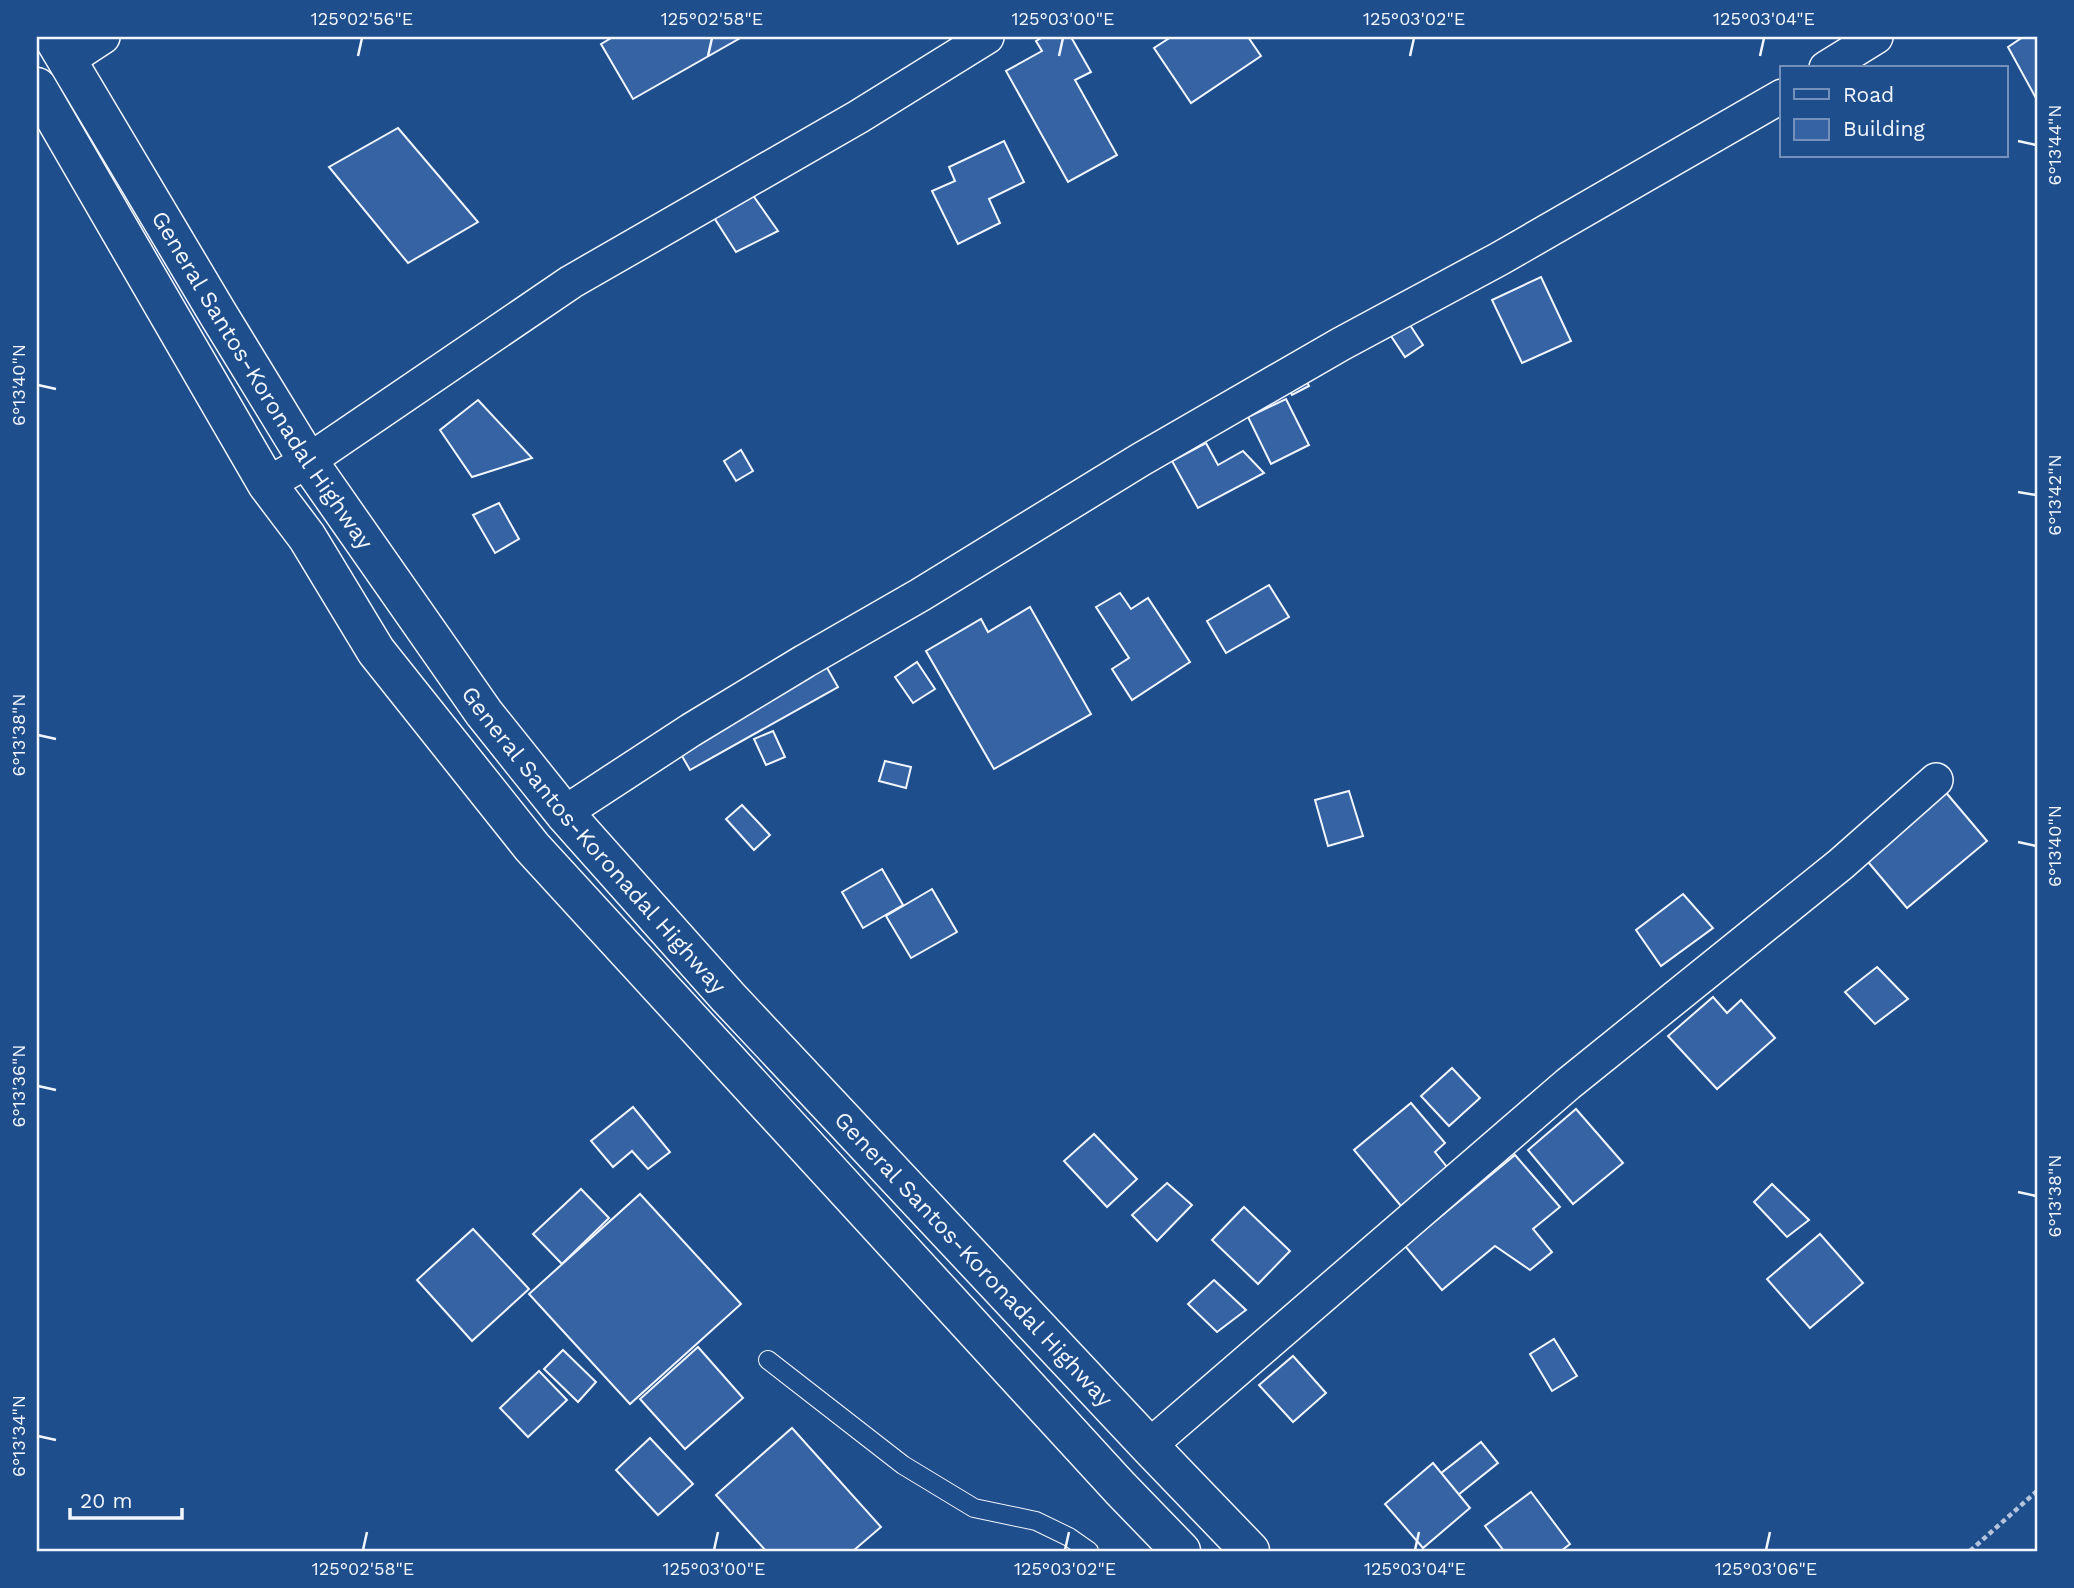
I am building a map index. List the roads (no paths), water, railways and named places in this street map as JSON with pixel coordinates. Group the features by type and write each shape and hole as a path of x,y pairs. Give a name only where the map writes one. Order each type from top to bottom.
{"highway":[{"name":"General Santos-Koronadal Highway","path":"60,48 308,461 484,713 564,813 728,997 1149,1447 1250,1551"},
{"name":"General Santos-Koronadal Highway","path":"37,87 267,484 307,537 376,651 532,847 1120,1488 1181,1551"},
{"path":"696,1025 728,997"}],"street":[{"path":"60,48 103,37"},
{"path":"267,484 308,461 571,282 858,117 987,37"},
{"path":"1829,66 1876,37"},
{"path":"564,813 691,730 920,595 1140,460 1780,97"},
{"path":"1149,1447 1568,1084 1841,864 1936,780"}],"lane":[{"path":"768,1360 903,1465 974,1508 1036,1521 1069,1537 1089,1551"}]}
